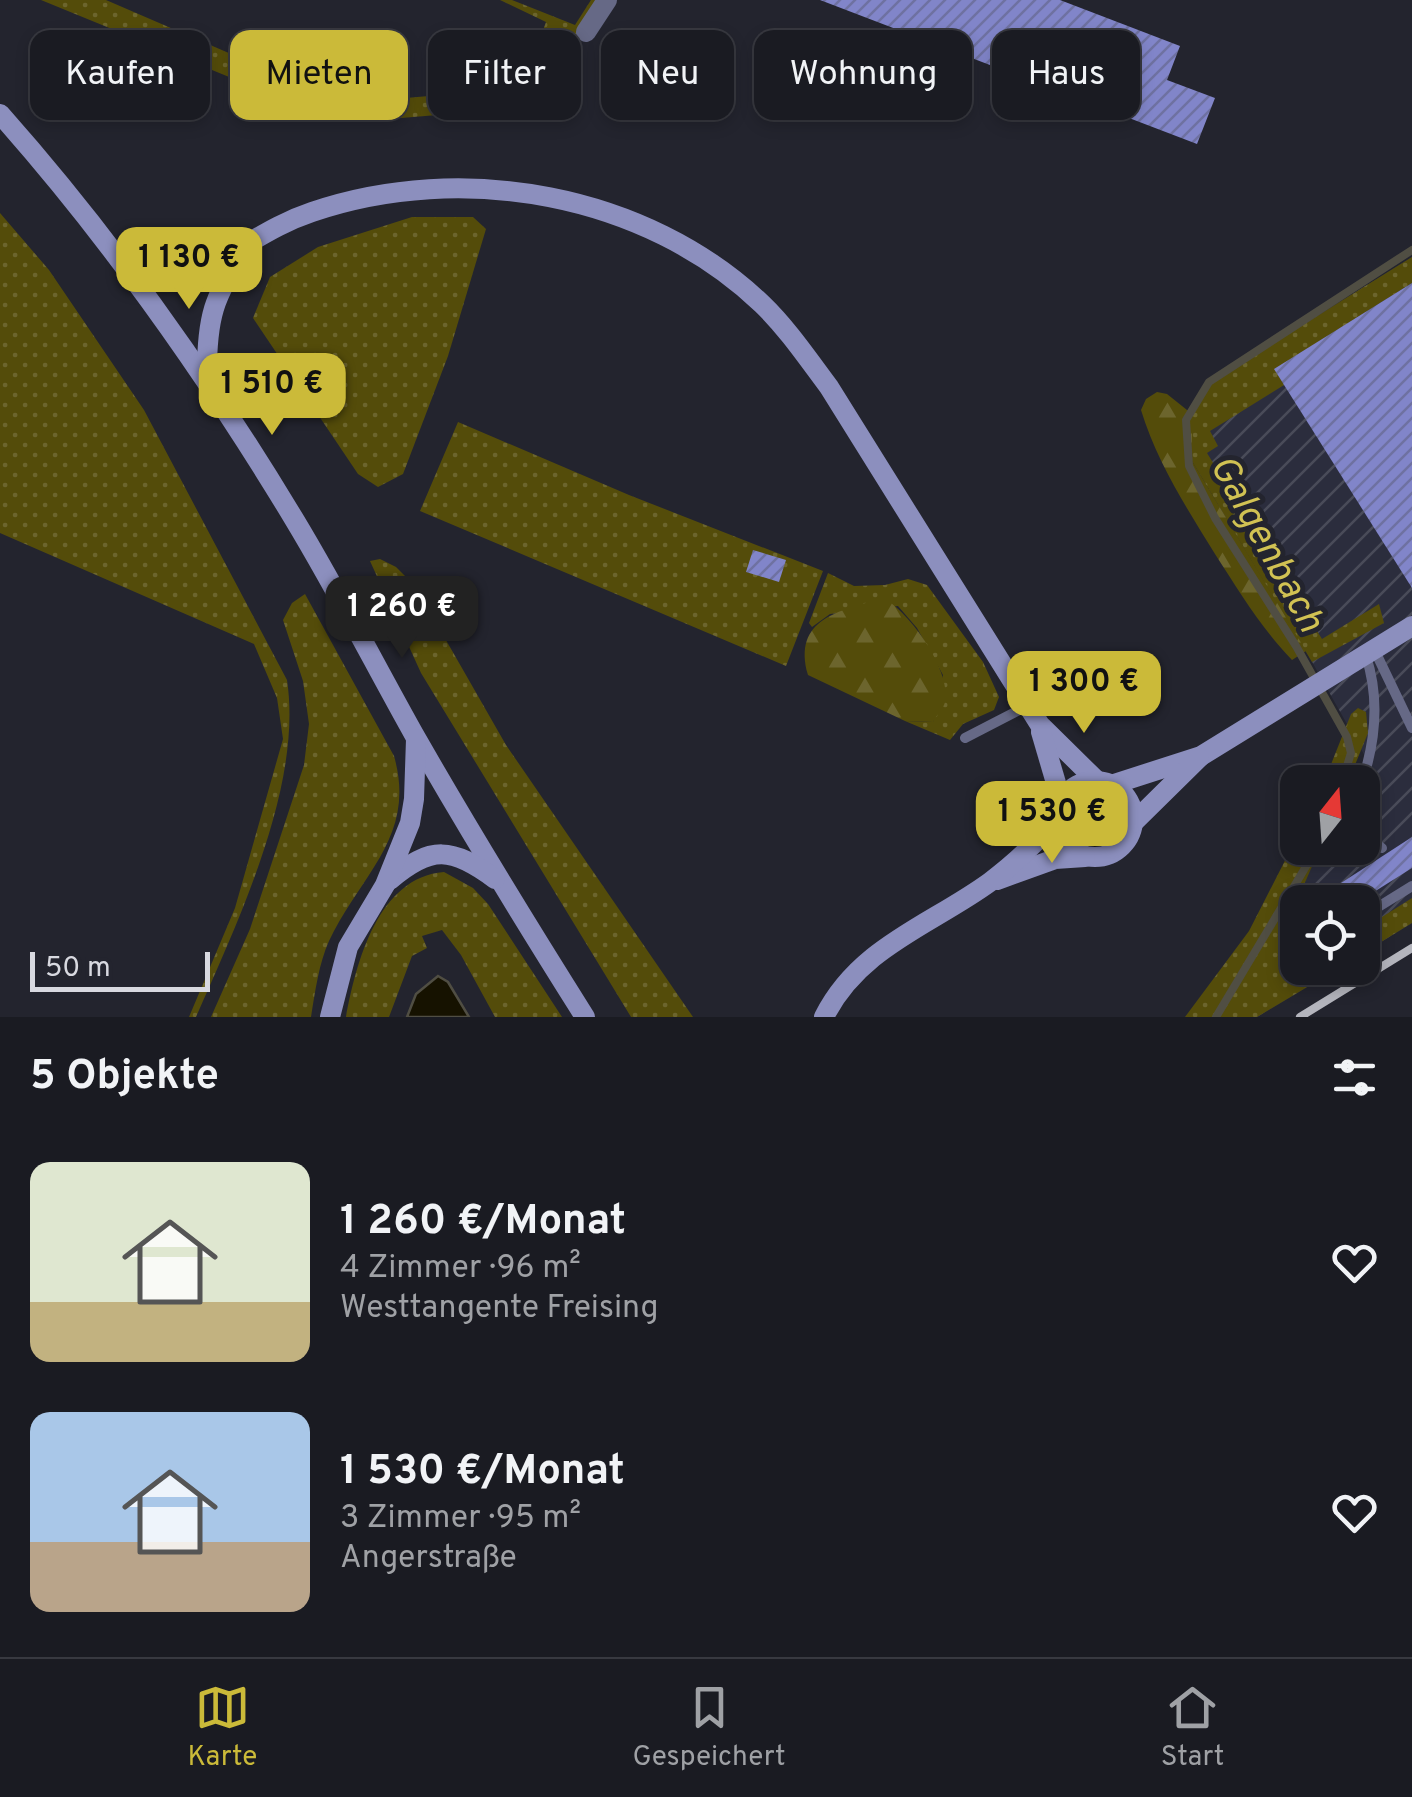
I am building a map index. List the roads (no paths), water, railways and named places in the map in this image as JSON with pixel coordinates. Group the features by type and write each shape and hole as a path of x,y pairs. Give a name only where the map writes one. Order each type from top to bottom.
{"main road":[{"path":"0,114 61,183 129,271 207,382 295,520 501,884 585,1017"},
{"path":"129,271 156,275 196,270 308,213 350,200 410,190 511,192 567,202 597,209 673,239 762,304 810,361 1040,725 1128,800 1131,834 1118,850 1108,855 1055,860 990,882"},
{"path":"207,382 206,338 214,302 249,244"},
{"path":"1133,823 1202,756 1412,626"},
{"path":"1040,725 1059,808 1061,838 1077,854 1088,857"},
{"path":"330,1017 348,947 384,885 410,823 416,737"},
{"path":"824,1017 834,998 864,964 912,928 990,882 1043,835 1076,786 1104,783 1202,756"},
{"path":"384,885 412,861 436,853 475,864 501,884"}],"street":[{"path":"586,32 607,0"}],"lane":[{"path":"1364,656 1412,728"},
{"path":"1364,656 1373,677 1375,722 1368,765"},
{"path":"965,738 1028,706"},
{"path":"1380,906 1412,886"}],"waterway":[{"name":"Galgenbach","path":"1347,765 1351,753 1347,737 1296,646 1215,518 1189,466 1186,420 1209,382 1412,250"},
{"name":"Galgenbach","path":"1216,1017 1307,865"}],"railway":[{"path":"1300,1017 1412,948"}]}
